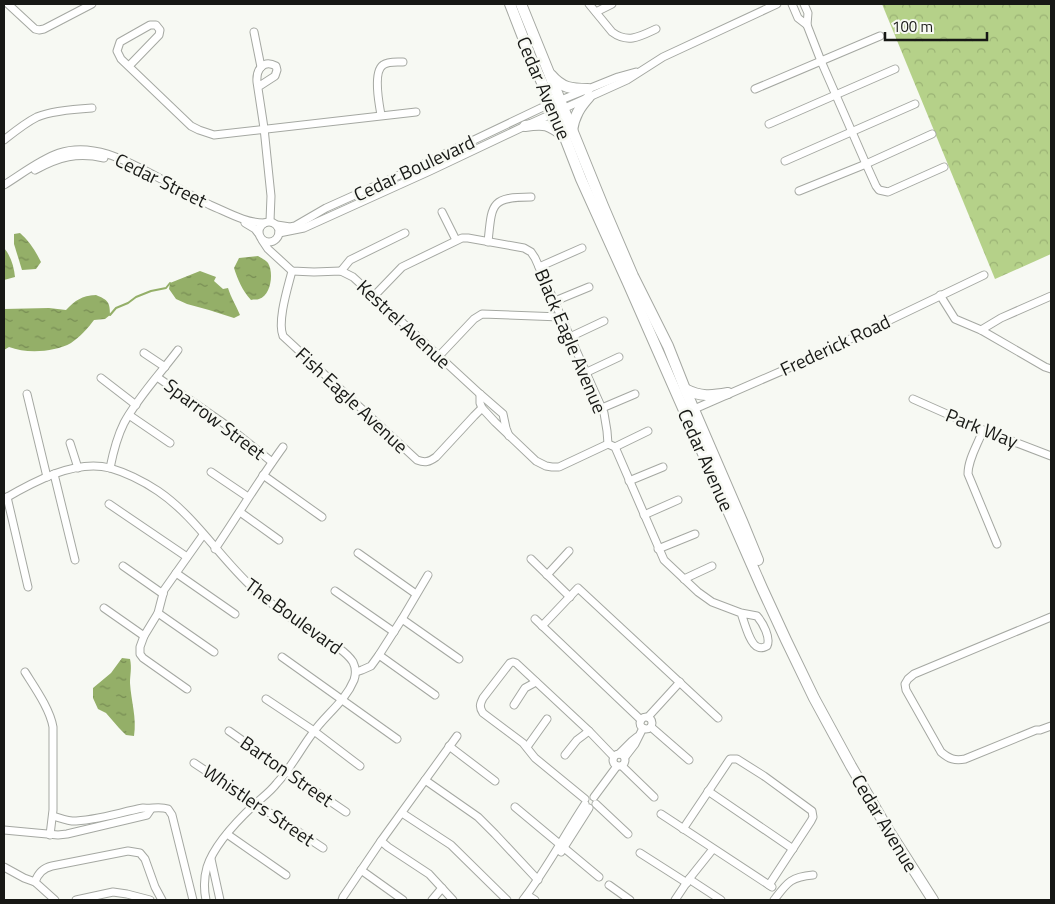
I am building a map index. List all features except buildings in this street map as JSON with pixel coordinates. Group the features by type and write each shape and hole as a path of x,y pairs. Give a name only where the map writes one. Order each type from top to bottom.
{"main road":[{"name":"Cedar Avenue","path":"510,4 531,58 558,106"},
{"name":"Cedar Avenue","path":"521,4 569,134 668,346 685,389 689,411 762,588 814,698 850,766 933,900"},
{"path":"525,126 546,124 569,134 588,93 567,88 557,82 547,71"},
{"name":"Cedar Avenue","path":"569,134 581,179 742,521 782,620 815,690 879,806 938,900"},
{"path":"685,389 703,395 728,393"}],"street":[{"path":"8,4 35,29 39,30 92,4"},
{"path":"589,4 616,35 632,38 642,36 656,29"},
{"path":"596,12 612,4"},
{"path":"558,106 626,74 639,72 694,42 776,4"},
{"path":"792,4 798,18 807,25"},
{"path":"804,4 808,14 807,25 821,61 879,190 888,192 944,167"},
{"path":"128,66 159,35 160,30 156,25 150,25 120,42 117,53 128,66 186,121 196,129 214,135 416,112"},
{"path":"254,32 261,67"},
{"path":"755,89 880,36"},
{"path":"380,115 378,86 380,69 386,63 403,62"},
{"path":"258,86 274,77 277,74 277,68 266,64 257,73 258,86 264,128 273,225 278,236 273,242 274,254"},
{"path":"770,124 895,69"},
{"path":"785,161 915,104"},
{"name":"Cedar Boulevard","path":"273,225 292,231 304,228 525,126 558,106"},
{"name":"Cedar Boulevard","path":"273,225 295,226 320,211 358,193 558,106"},
{"path":"4,140 22,126 39,117 70,110 92,108"},
{"path":"799,191 866,164 932,134"},
{"name":"Cedar Street","path":"4,186 55,160 70,156 98,156 121,162 235,216 252,222 273,225"},
{"name":"Cedar Street","path":"4,190 18,179"},
{"name":"Cedar Street","path":"163,182 194,200 247,224 255,229 262,240"},
{"path":"358,193 362,202"},
{"path":"488,242 492,212 495,205 507,198 531,197"},
{"path":"442,212 456,240"},
{"path":"258,233 259,229 273,225"},
{"path":"341,271 350,260 405,233"},
{"name":"Black Eagle Avenue","path":"374,296 402,266 466,237 527,249 534,255 602,408 611,445 664,560 698,592 712,602 741,613 756,615 768,638 769,643 767,646 760,648 755,645 741,613"},
{"path":"262,240 273,242"},
{"path":"262,240 268,249 292,271"},
{"path":"539,267 582,248"},
{"name":"Kestrel Avenue","path":"292,271 341,271 353,277 503,414 509,436"},
{"name":"Fish Eagle Avenue","path":"292,271 282,315 281,328 283,336 416,460 426,462 436,457 482,408"},
{"name":"Frederick Road","path":"689,411 800,363 984,275"},
{"path":"555,301 589,287"},
{"path":"940,295 954,318 981,330 1046,367 1051,368"},
{"path":"981,330 1001,318 1051,296"},
{"path":"439,356 482,314 561,317"},
{"path":"570,337 604,321"},
{"path":"110,468 119,434 129,416 136,404 178,350"},
{"path":"144,352 165,367"},
{"path":"585,372 619,357"},
{"name":"Sparrow Street","path":"157,377 226,425 272,462"},
{"path":"101,378 136,404"},
{"path":"27,394 47,477"},
{"path":"480,394 482,408"},
{"path":"602,408 635,394"},
{"name":"Park Way","path":"913,399 983,430 1051,456"},
{"name":"Kestrel Avenue","path":"482,408 536,461 552,467 563,465 648,431"},
{"path":"129,416 170,443"},
{"path":"983,430 968,467 968,474 997,544"},
{"path":"70,443 78,468"},
{"path":"215,549 283,447"},
{"name":"The Boulevard","path":"5,498 54,474 78,468 97,466 110,468 136,478 161,493 182,511 215,549 270,603 307,630 345,652 353,663 356,672 351,686 342,699 314,732 287,772 227,834 211,858 206,868 204,891 206,900"},
{"path":"629,482 663,467"},
{"path":"210,472 248,497"},
{"path":"54,474 75,560"},
{"path":"263,475 322,517"},
{"path":"5,498 28,587"},
{"path":"644,515 678,500"},
{"path":"109,504 187,557"},
{"path":"240,512 279,540"},
{"path":"658,549 695,534"},
{"path":"187,689 150,663 140,654 140,647 144,636 158,613 163,594 203,535"},
{"path":"547,575 569,551"},
{"path":"358,553 416,594"},
{"path":"531,559 570,597"},
{"path":"123,566 163,594"},
{"path":"684,579 712,566"},
{"path":"176,573 235,614"},
{"path":"356,672 368,668 379,655 428,575"},
{"path":"542,626 578,588 718,718"},
{"path":"336,591 394,632"},
{"path":"104,608 144,636"},
{"path":"158,613 214,652"},
{"path":"1051,617 914,674 905,684 906,690 941,752 955,760 965,759 1051,724"},
{"path":"402,619 459,659"},
{"path":"535,619 645,718 652,722 632,741 614,763 620,766 654,797"},
{"path":"379,655 435,695"},
{"path":"282,657 397,739"},
{"path":"529,898 590,803 626,761 589,731 516,663 510,663 480,703 483,713 527,747 535,758 590,803 628,834"},
{"path":"25,672 52,720 52,816 50,835"},
{"path":"514,705 525,688 536,682"},
{"path":"680,682 640,724 689,760"},
{"path":"266,699 360,766"},
{"path":"527,747 547,719"},
{"name":"Barton Street","path":"229,731 346,812"},
{"path":"565,755 577,740 589,731"},
{"path":"342,900 381,841 457,736"},
{"path":"449,746 495,781"},
{"path":"661,814 683,829 771,886 812,821 812,811 764,776 734,758 730,759 683,829"},
{"name":"Whistlers Street","path":"194,763 323,848"},
{"path":"425,780 484,823 538,880"},
{"path":"708,791 793,849"},
{"path":"515,807 599,877"},
{"path":"52,816 74,821 143,808 166,808 172,815 193,900"},
{"path":"4,830 50,835 74,832 147,815 151,809"},
{"path":"402,813 451,845 507,900"},
{"path":"74,821 74,832"},
{"path":"227,834 286,875"},
{"path":"381,841 430,874 453,900"},
{"path":"529,898 538,880 562,846"},
{"path":"676,900 688,881 714,849"},
{"path":"35,882 40,872 47,868 133,851 140,853 145,859 162,900"},
{"path":"640,853 721,900"},
{"path":"211,858 220,900"},
{"path":"4,867 35,882 55,900"},
{"path":"361,870 393,898 403,900"},
{"path":"774,900 790,880 812,875"},
{"path":"609,885 630,900"},
{"path":"432,900 442,888"},
{"path":"76,900 113,892 150,900"}],"green space":[{"path":"882,4 1051,4 1051,254 995,279"}],"water":[{"path":"20,233 32,246 41,262 36,269 22,270 14,244 14,234"},
{"path":"4,248 12,262 15,277 4,280"},
{"path":"258,256 268,263 271,278 269,288 263,297 251,300 241,285 234,268 239,258"},
{"path":"200,271 216,277 214,281 223,289 228,288 240,315 234,318 176,299 169,289 170,283"},
{"path":"96,295 108,302 110,315 105,319 94,320 71,343 41,351 24,351 9,347 4,350 4,309 49,308 66,310 79,299"},
{"path":"122,658 130,659 131,662 130,683 135,729 134,736 126,735 106,713 98,709 93,698 93,688 111,673"}],"waterway":[{"path":"110,315 116,308 136,297 166,288 170,283"}]}
